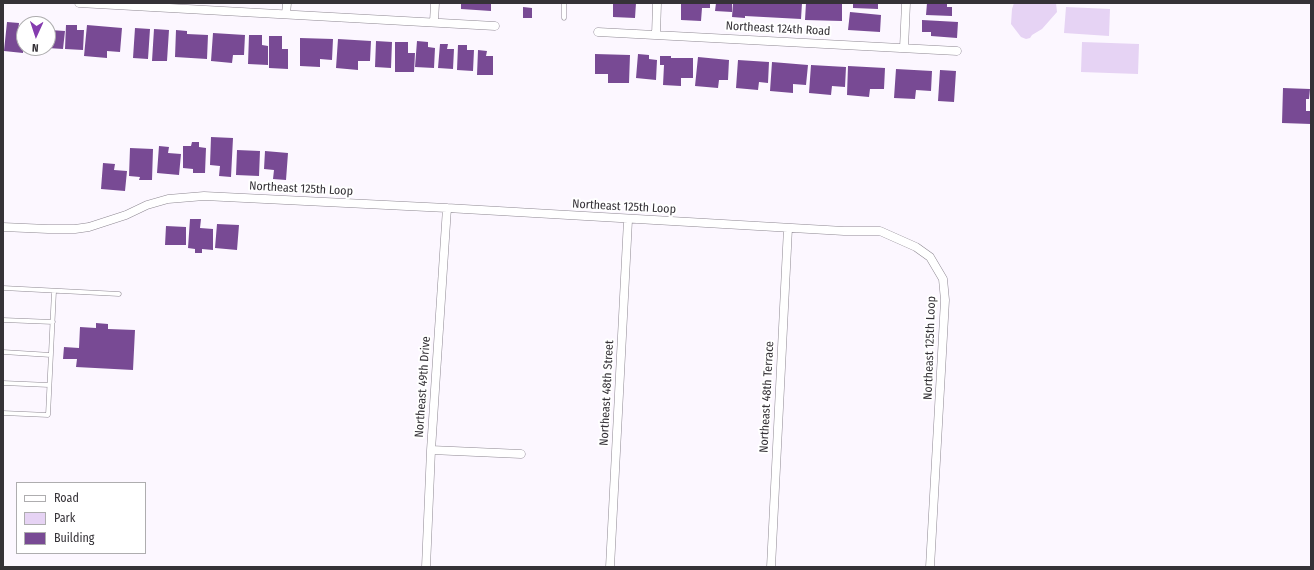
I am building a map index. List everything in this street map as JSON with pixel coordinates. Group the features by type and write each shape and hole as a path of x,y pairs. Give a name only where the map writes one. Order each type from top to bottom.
{"street":[{"path":"79,3 176,6 495,26"},
{"path":"286,14 287,3"},
{"path":"434,22 436,3"},
{"path":"656,35 657,3"},
{"path":"904,48 906,3"},
{"name":"Northeast 124th Road","path":"598,32 958,51"},
{"name":"Northeast 125th Loop","path":"3,227 48,229 75,229 89,227 126,215 147,205 168,199 188,196 204,196 447,208 628,220 844,231 880,231 916,247 930,257 943,279 945,300 930,567"},
{"name":"Northeast 49th Drive","path":"426,567 431,450 447,208"},
{"name":"Northeast 48th Street","path":"610,567 628,220"},
{"name":"Northeast 48th Terrace","path":"771,567 788,228"},
{"path":"431,450 521,454"}],"lane":[{"path":"564,3 564,18"},
{"path":"3,288 118,294"},
{"path":"3,413 48,415 54,291"},
{"path":"3,320 53,322"},
{"path":"3,352 51,354"},
{"path":"3,383 49,385"}],"green space":[{"path":"1014,3 1056,3 1057,12 1042,29 1030,38 1026,39 1021,37 1011,24"},
{"path":"1066,7 1110,9 1109,36 1064,33"},
{"path":"1082,42 1139,44 1138,74 1081,72"}],"building":[{"path":"461,3 491,3 491,11 461,9"},
{"path":"613,3 636,3 635,18 613,17"},
{"path":"681,3 710,3 710,8 702,8 701,21 681,20"},
{"path":"716,3 732,3 732,12 715,11"},
{"path":"733,3 802,3 801,19 745,16 745,18 732,17"},
{"path":"806,3 842,3 842,21 805,20"},
{"path":"853,3 878,3 878,9 853,8"},
{"path":"927,3 947,3 947,7 952,7 952,16 926,15"},
{"path":"523,7 532,8 532,18 523,18"},
{"path":"850,12 881,15 880,32 848,30"},
{"path":"922,20 958,22 957,38 931,36 931,32 922,32"},
{"path":"7,22 16,23 16,52 4,51"},
{"path":"66,25 77,25 77,30 84,30 83,50 65,49"},
{"path":"87,25 122,28 120,52 107,51 107,58 84,56"},
{"path":"135,28 150,29 148,59 133,58"},
{"path":"154,29 169,30 167,61 152,61"},
{"path":"56,30 65,31 63,49 56,49"},
{"path":"176,30 187,31 187,34 208,35 207,59 175,57"},
{"path":"213,33 245,35 244,55 233,55 232,63 211,61"},
{"path":"249,35 262,35 262,45 268,46 268,65 248,64"},
{"path":"269,36 282,36 282,49 288,49 288,69 269,68"},
{"path":"300,38 333,39 332,60 320,59 320,67 300,66"},
{"path":"338,39 371,41 370,61 358,61 358,70 336,68"},
{"path":"376,41 392,42 391,68 375,67"},
{"path":"417,41 428,42 428,47 435,48 434,68 415,67"},
{"path":"395,42 408,42 408,53 415,53 414,72 395,72"},
{"path":"440,44 448,44 447,49 454,49 453,69 438,68"},
{"path":"458,45 467,45 467,50 474,50 473,71 457,70"},
{"path":"478,50 487,51 486,56 493,56 493,75 477,75"},
{"path":"595,54 630,55 629,83 608,83 608,74 595,74"},
{"path":"638,54 649,55 649,59 657,60 656,80 636,78"},
{"path":"660,56 671,56 671,58 693,58 693,78 681,78 681,86 663,85 664,65 660,65"},
{"path":"698,57 729,60 728,80 719,80 718,88 695,86"},
{"path":"738,60 769,62 768,83 759,82 758,90 736,88"},
{"path":"772,62 808,65 806,85 793,84 793,93 770,91"},
{"path":"811,65 846,67 845,87 832,86 831,95 809,93"},
{"path":"848,66 885,68 884,89 870,89 869,97 847,95"},
{"path":"896,69 932,71 931,91 916,90 915,99 894,98"},
{"path":"940,70 956,71 954,102 938,101"},
{"path":"1283,88 1310,89 1309,99 1306,99 1306,111 1311,111 1311,124 1282,123"},
{"path":"211,137 233,138 231,177 219,176 220,166 210,165"},
{"path":"192,142 199,142 199,147 206,148 205,173 193,173 193,169 183,168 183,146 191,146"},
{"path":"159,146 169,147 168,153 181,154 179,175 157,173"},
{"path":"130,148 153,149 152,180 139,180 140,177 129,176"},
{"path":"237,150 260,151 259,176 236,175"},
{"path":"265,151 288,153 286,180 273,179 274,170 264,169"},
{"path":"103,163 115,164 114,170 127,171 125,191 101,189"},
{"path":"190,219 201,219 200,228 213,229 213,250 202,249 202,253 195,253 195,249 188,248"},
{"path":"217,224 239,225 237,250 215,248"},
{"path":"166,226 186,227 186,245 165,245"},
{"path":"96,323 108,324 108,329 135,330 133,370 76,367 77,359 63,359 64,347 79,348 80,327 96,328"}]}
